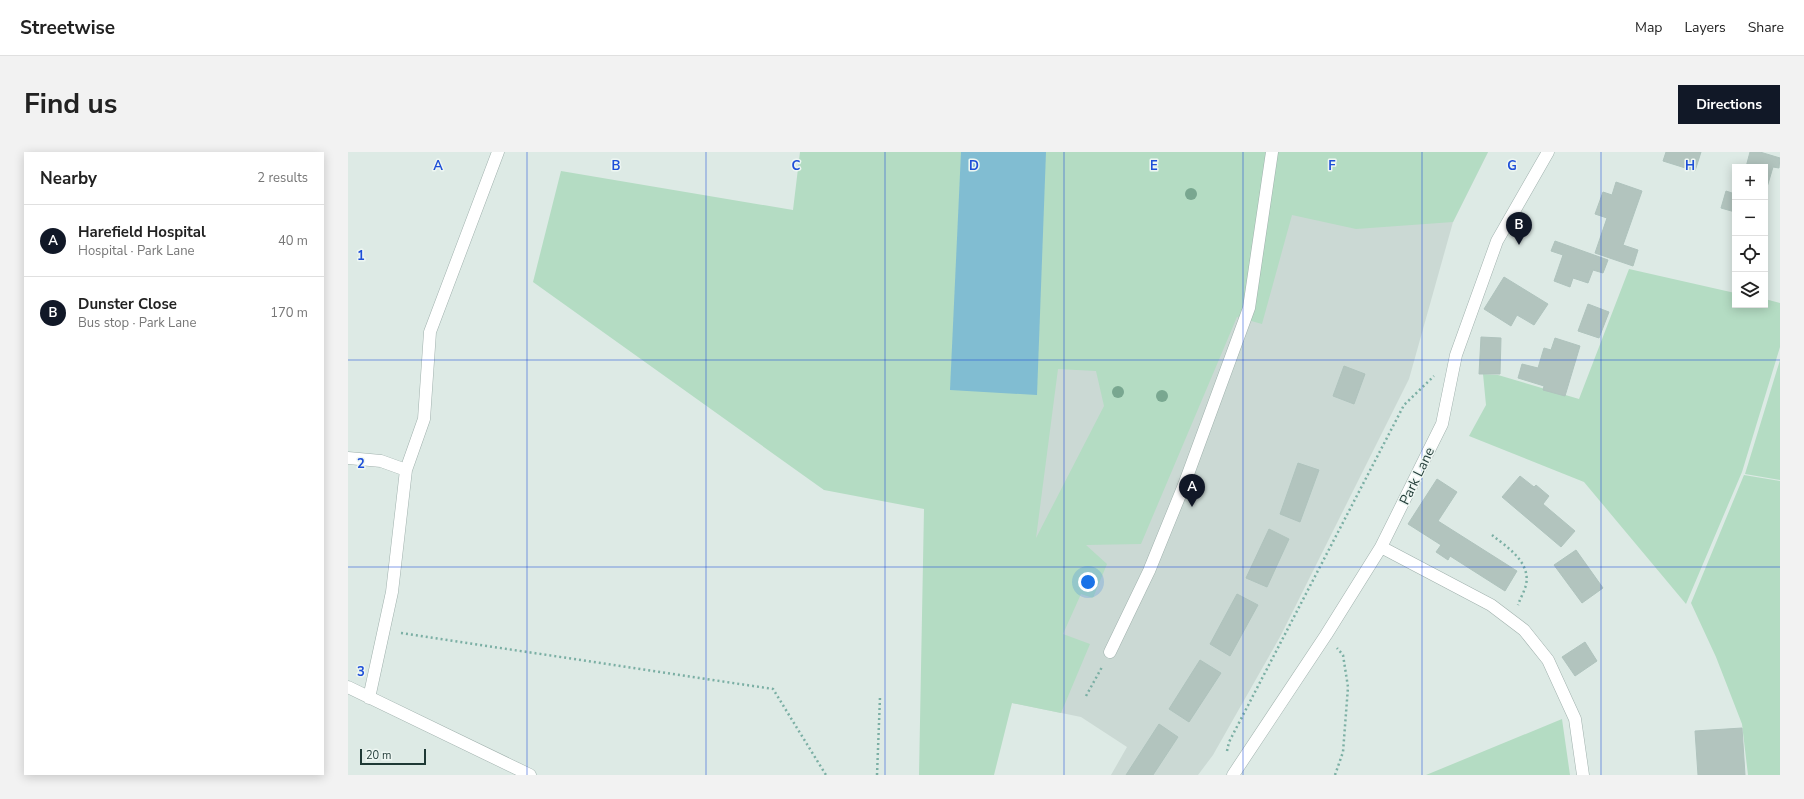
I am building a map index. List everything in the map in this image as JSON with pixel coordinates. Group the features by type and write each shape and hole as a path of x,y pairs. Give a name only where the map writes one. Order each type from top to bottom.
{"street":[{"path":"369,698 392,592 406,470 424,419 430,332 498,152"},
{"path":"1110,652 1149,571 1184,485 1249,308 1272,152"},
{"name":"Park Lane","path":"1233,775 1326,635 1381,547 1442,424 1456,355 1497,241 1548,152"},
{"path":"348,458 381,461 406,470"},
{"path":"1381,547 1491,605 1524,630 1548,660 1575,719 1583,775"},
{"path":"348,687 530,775"}],"path":[{"path":"1226,755 1229,742 1404,405 1456,355"},
{"path":"1492,534 1518,556 1524,570 1526,584 1512,621"},
{"path":"384,631 773,689 826,775"},
{"path":"1326,635 1343,655 1348,687 1343,752 1335,775"},
{"path":"1086,696 1110,652"},
{"path":"877,775 880,696"}],"shaded area":[{"path":"1088,152 1488,152 1453,222 1409,379 1281,635 1213,755 1198,775 1111,775 1127,747 1081,717 1012,703 1056,203"}],"green space":[{"path":"800,152 1488,152 1453,222 1356,229 1292,215 1262,324 1237,317 1141,544 1086,545 1107,564 1093,598 1081,594 1063,634 1090,644 1061,713 1012,703 994,775 919,775 924,509 824,490 533,282 561,171 793,210","holes":["1058,369 1096,371 1104,406 1036,538"]},
{"path":"1629,269 1732,292 1732,308 1768,308 1768,300 1780,303 1780,347 1742,472 1686,604 1584,482 1469,436 1486,405 1483,374 1498,375 1579,399"},
{"path":"1780,360 1780,480 1745,474"},
{"path":"1744,475 1780,481 1780,775 1748,775 1742,724 1716,657 1691,603"},
{"path":"1562,719 1570,775 1426,775"}],"water":[{"path":"961,152 1046,152 1037,395 950,390"}],"building":[{"path":"1666,152 1701,152 1695,171 1663,161"},
{"path":"1750,152 1760,152 1780,158 1779,168 1773,167 1768,184 1768,164 1747,164"},
{"path":"1616,182 1642,191 1623,245 1638,250 1633,266 1595,253 1607,218 1595,214 1603,192 1612,195"},
{"path":"1726,191 1732,193 1732,211 1721,208"},
{"path":"1555,241 1608,260 1603,273 1593,270 1588,283 1573,278 1570,287 1554,281 1563,255 1551,251"},
{"path":"1504,277 1548,304 1534,325 1517,315 1511,326 1484,309"},
{"path":"1588,304 1609,312 1599,338 1578,331"},
{"path":"1481,337 1501,338 1500,374 1479,374"},
{"path":"1555,338 1580,346 1565,396 1543,390 1544,386 1518,378 1522,364 1538,368 1544,348 1551,350"},
{"path":"1344,366 1365,374 1354,404 1333,396"},
{"path":"1298,463 1319,470 1300,522 1280,514"},
{"path":"1520,476 1534,487 1536,485 1549,496 1543,504 1575,531 1561,547 1502,497"},
{"path":"1437,479 1457,492 1438,521 1517,571 1505,591 1450,556 1448,560 1436,552 1441,545 1408,524"},
{"path":"1269,529 1289,539 1267,587 1246,578"},
{"path":"1576,550 1603,588 1582,603 1554,565"},
{"path":"1237,594 1258,605 1230,656 1210,644"},
{"path":"1585,642 1597,661 1575,676 1562,657"},
{"path":"1200,660 1221,673 1189,722 1169,709"},
{"path":"1159,724 1178,737 1153,775 1126,775"},
{"path":"1742,728 1745,775 1698,775 1695,731"}],"place":[{"name":"Dunster Close","path":"1519,245"},
{"name":"Harefield Hospital","path":"1192,507"}]}
